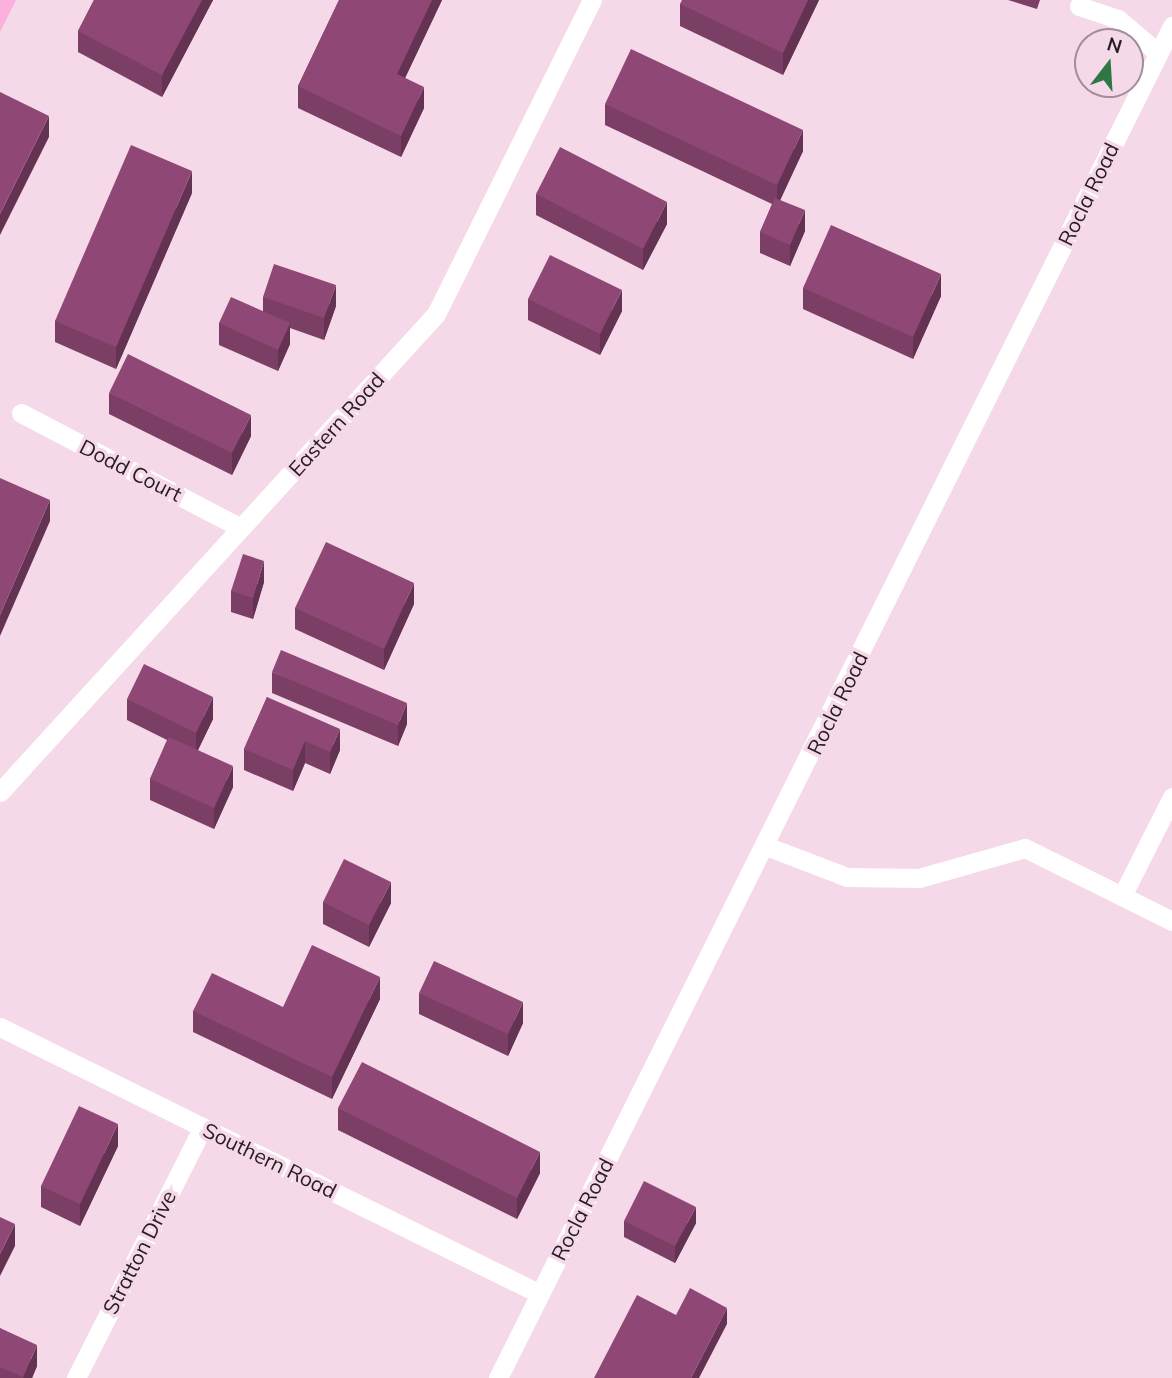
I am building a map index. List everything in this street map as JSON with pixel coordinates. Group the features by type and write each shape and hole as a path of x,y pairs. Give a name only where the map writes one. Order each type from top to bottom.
{"street":[{"name":"Eastern Road","path":"0,792 436,314 592,0"},
{"path":"1079,6 1118,19 1158,54"},
{"name":"Rocla Road","path":"498,1378 766,846 1172,26"},
{"name":"Dodd Court","path":"21,413 242,528"},
{"path":"1122,896 1172,797"},
{"path":"766,846 847,877 919,878 1025,848 1172,921"},
{"name":"Southern Road","path":"0,1027 540,1294"},
{"name":"Stratton Drive","path":"76,1378 203,1127"}],"shaded area":[{"path":"0,0 16,0 0,32"}],"building":[{"path":"94,0 202,0 162,75 78,31"},
{"path":"339,0 432,0 397,74 424,87 401,136 298,86"},
{"path":"682,0 808,0 783,53 680,4"},
{"path":"631,49 803,130 777,185 605,104"},
{"path":"0,92 49,116 0,214"},
{"path":"131,145 192,171 116,347 55,321"},
{"path":"560,147 667,202 643,249 536,194"},
{"path":"775,198 805,210 790,245 760,232"},
{"path":"831,225 941,274 913,337 803,288"},
{"path":"550,255 622,290 600,334 528,299"},
{"path":"274,264 336,285 324,318 263,297"},
{"path":"231,297 290,323 278,350 219,323"},
{"path":"128,354 251,415 232,453 109,393"},
{"path":"0,478 50,500 0,615"},
{"path":"326,542 414,583 384,649 295,608"},
{"path":"243,554 264,561 253,598 231,591"},
{"path":"281,650 407,703 398,725 272,672"},
{"path":"144,664 213,697 196,733 127,699"},
{"path":"267,697 340,729 330,752 305,741 293,770 244,749"},
{"path":"169,737 233,766 214,808 150,779"},
{"path":"344,859 391,882 369,925 323,902"},
{"path":"312,945 380,977 332,1077 193,1011 212,973 283,1007"},
{"path":"434,961 523,1002 508,1034 419,993"},
{"path":"362,1062 540,1152 517,1198 338,1108"},
{"path":"79,1106 118,1124 80,1204 41,1186"},
{"path":"644,1181 696,1207 675,1246 624,1221"},
{"path":"0,1217 15,1224 0,1254"},
{"path":"690,1288 727,1308 691,1378 594,1378 637,1295 676,1315"},
{"path":"0,1328 37,1345 23,1377 0,1367"}]}
